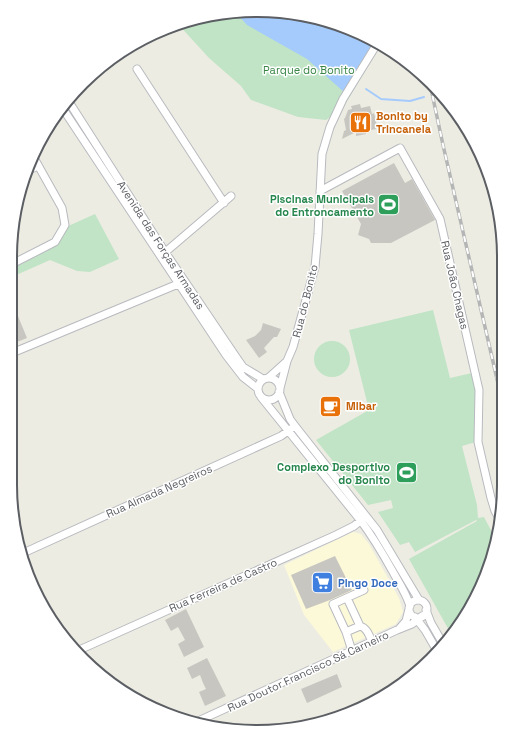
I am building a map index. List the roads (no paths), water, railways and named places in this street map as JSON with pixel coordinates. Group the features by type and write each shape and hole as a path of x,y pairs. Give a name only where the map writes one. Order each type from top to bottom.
{"street":[{"name":"Rua do Bonito","path":"280,390 287,361 293,347 315,267 322,154 330,127 343,99 375,48"},
{"path":"137,69 224,202"},
{"name":"Avenida das Forças Armadas","path":"71,106 162,254 178,284 243,378 257,388"},
{"name":"Avenida das Forças Armadas","path":"66,113 162,254 244,368 265,378"},
{"name":"Rua João Chagas","path":"320,191 400,148 440,219 479,390 478,442 495,512"},
{"path":"17,261 55,242 65,225 62,208 36,162"},
{"path":"34,168 38,166"},
{"path":"162,254 231,196"},
{"path":"17,351 178,284"},
{"name":"Rua do Bonito","path":"265,378 287,361"},
{"path":"292,429 279,384 274,379 265,378 258,384 257,388 261,398 292,429 364,518 377,530 419,600 424,602 431,623 440,639"},
{"path":"261,398 272,400 280,390"},
{"name":"Rua Almada Negreiros","path":"27,552 281,436 292,429"},
{"path":"364,518 374,539 407,596 411,614 418,618 434,646"},
{"name":"Rua Ferreira de Castro","path":"82,649 329,538 354,526 364,518"},
{"path":"352,651 346,632 333,604 364,590"},
{"path":"347,598 360,626 366,629 372,642"},
{"path":"397,630 406,621 413,601 419,600"},
{"path":"418,618 426,612 426,610"},
{"name":"Rua Doutor Francisco Sá Carneiro","path":"203,719 397,630 405,628 418,618"},
{"path":"346,632 360,626"}],"water":[{"path":"257,17 288,19 319,25 349,35 372,46 345,93 307,59 247,25 241,18"}],"waterway":[{"path":"366,89 381,99 410,101 424,97"}],"railway":[{"path":"432,93 497,379"}],"place":[{"name":"Bonito by Trincanela","path":"360,122"},
{"name":"Piscinas Municipais do Entroncamento","path":"389,205"},
{"name":"Mibar","path":"331,406"},
{"name":"Complexo Desportivo do Bonito","path":"406,473"},
{"name":"Pingo Doce","path":"322,583"}],"park label":[{"name":"Parque do Bonito","path":"309,70"}]}
